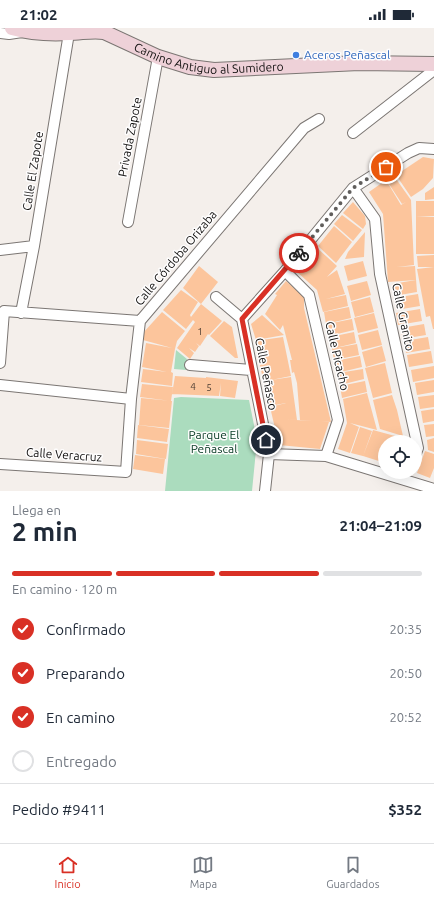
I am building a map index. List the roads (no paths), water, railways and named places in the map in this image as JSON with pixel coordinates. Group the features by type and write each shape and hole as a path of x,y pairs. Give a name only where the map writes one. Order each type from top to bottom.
{"main road":[{"name":"Camino Antiguo al Sumidero","path":"19,30 69,33 95,31 104,32 158,57 190,67 214,70 359,63 434,64"}],"street":[{"path":"0,33 9,34 19,30"},
{"name":"Calle El Zapote","path":"21,313 34,246 69,33"},
{"name":"Privada Zapote","path":"128,222 158,57"},
{"path":"353,133 434,70"},
{"name":"Calle Córdoba Orizaba","path":"126,472 131,398 140,321 304,128 320,119"},
{"path":"216,297 242,319 285,271 353,188 408,153 420,148 434,149"},
{"name":"Calle Granito","path":"353,188 375,219 380,274 415,435"},
{"path":"0,250 34,246"},
{"name":"Calle Picacho","path":"285,271 309,295 338,420 326,456"},
{"path":"0,363 4,311 140,321"},
{"name":"Calle Peñasco","path":"242,319 269,454 265,491"},
{"path":"190,365 251,370"},
{"path":"0,385 131,398"},
{"path":"269,454 326,456 378,469"},
{"name":"Calle Veracruz","path":"0,464 126,472"},
{"path":"414,479 434,489"}],"place":[{"name":"Aceros Peñascal","path":"296,55"}],"park label":[{"name":"Parque El Peñascal","path":"214,442"}]}
